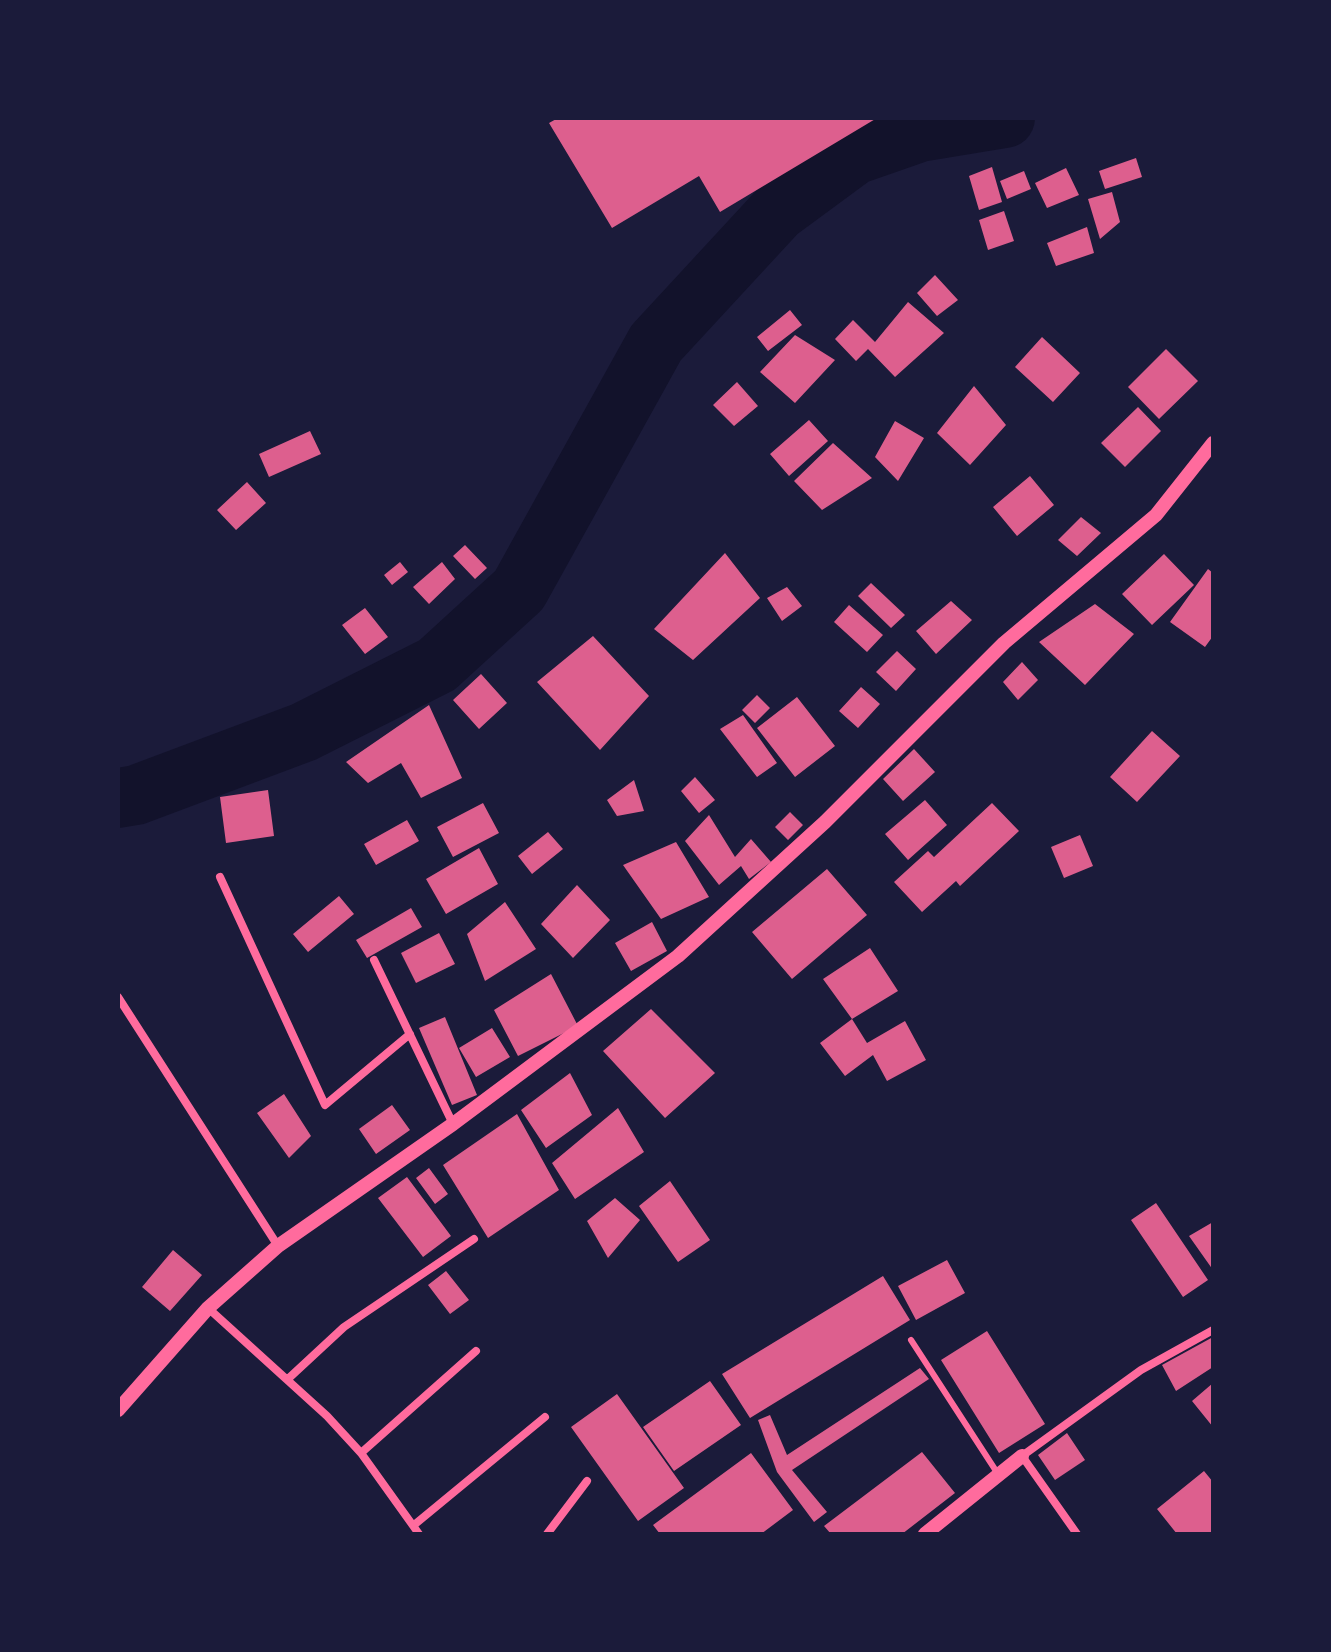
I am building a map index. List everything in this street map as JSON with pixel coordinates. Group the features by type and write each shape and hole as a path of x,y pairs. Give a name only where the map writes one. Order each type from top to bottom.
{"street":[{"path":"118,1410 208,1308 278,1246 453,1124 678,956 825,822 1004,643 1156,515 1213,443"},
{"path":"220,877 325,1105 410,1034"},
{"path":"374,960 453,1124"},
{"path":"118,997 278,1246"},
{"path":"289,1378 344,1327 474,1239"},
{"path":"208,1308 289,1378 361,1453 419,1534"},
{"path":"925,1534 1022,1456 1141,1370 1213,1330"},
{"path":"361,1453 476,1351"},
{"path":"414,1525 545,1417"},
{"path":"1022,1456 1077,1534"},
{"path":"547,1534 587,1481"}],"lane":[{"path":"911,1340 998,1475"}],"building":[{"path":"558,118 877,118 720,212 699,176 612,228 549,123"},
{"path":"1136,158 1142,177 1105,189 1099,171"},
{"path":"992,167 1002,202 979,210 969,176"},
{"path":"1066,168 1079,195 1047,208 1035,183"},
{"path":"1024,171 1031,189 1007,199 1000,181"},
{"path":"1112,192 1120,222 1100,239 1088,199"},
{"path":"1004,211 1014,241 988,250 979,220"},
{"path":"1087,227 1094,253 1056,266 1047,243"},
{"path":"935,275 958,300 937,316 917,293"},
{"path":"908,302 944,333 895,377 868,349 856,361 835,339 853,320 875,342"},
{"path":"790,310 802,325 768,351 757,337"},
{"path":"795,335 835,360 795,403 760,372"},
{"path":"1042,337 1080,373 1053,402 1015,367"},
{"path":"1166,349 1198,381 1159,419 1128,387"},
{"path":"737,382 758,406 734,426 713,405"},
{"path":"974,386 1006,425 970,465 937,433"},
{"path":"1138,407 1161,431 1125,467 1101,443"},
{"path":"809,420 828,441 789,476 770,454"},
{"path":"895,421 924,438 898,481 875,457"},
{"path":"310,431 321,454 269,477 259,454"},
{"path":"833,443 872,478 822,510 794,481"},
{"path":"1030,476 1054,505 1017,536 993,507"},
{"path":"247,482 266,503 236,530 217,510"},
{"path":"1081,517 1101,533 1077,556 1058,540"},
{"path":"465,545 487,568 475,579 453,556"},
{"path":"725,553 760,598 693,660 654,629"},
{"path":"1164,554 1194,585 1152,625 1122,594"},
{"path":"400,562 408,572 392,585 384,575"},
{"path":"442,562 455,579 429,604 413,587"},
{"path":"1208,569 1213,573 1213,636 1205,647 1170,622"},
{"path":"871,583 905,615 891,628 858,596"},
{"path":"787,587 802,606 782,621 767,598"},
{"path":"951,601 972,620 936,654 916,631"},
{"path":"1095,604 1134,634 1085,685 1039,642"},
{"path":"849,605 883,635 867,652 834,622"},
{"path":"365,608 388,637 365,654 342,625"},
{"path":"593,636 649,696 600,750 537,682"},
{"path":"897,651 916,669 896,691 876,672"},
{"path":"1022,662 1038,680 1018,700 1003,682"},
{"path":"481,674 507,703 479,729 453,700"},
{"path":"861,687 880,704 858,728 839,711"},
{"path":"757,695 770,708 755,723 742,710"},
{"path":"797,697 835,746 795,777 757,728"},
{"path":"429,705 462,778 421,798 401,763 368,783 346,762"},
{"path":"743,715 777,763 757,777 720,729"},
{"path":"1152,731 1180,756 1137,802 1110,777"},
{"path":"914,749 935,772 903,801 883,779"},
{"path":"695,777 715,800 699,813 681,791"},
{"path":"634,780 644,811 617,816 607,800"},
{"path":"268,790 274,836 226,843 220,797"},
{"path":"925,800 947,825 908,860 885,834"},
{"path":"483,803 499,833 453,857 437,827"},
{"path":"992,803 1019,831 960,886 956,881 922,912 894,882 928,851 934,857"},
{"path":"790,812 803,825 788,840 775,827"},
{"path":"709,815 735,857 751,839 771,862 749,879 741,866 719,885 685,841"},
{"path":"407,820 419,841 376,865 364,844"},
{"path":"548,832 563,849 532,874 518,856"},
{"path":"1080,835 1093,866 1064,878 1051,847"},
{"path":"676,842 709,897 661,919 623,865"},
{"path":"479,848 498,884 446,914 426,879"},
{"path":"827,869 867,915 792,979 752,932"},
{"path":"577,885 610,920 573,958 541,924"},
{"path":"339,896 354,914 308,952 293,934"},
{"path":"505,902 536,949 485,981 467,934"},
{"path":"411,908 422,927 367,958 356,940"},
{"path":"652,922 667,951 631,971 615,943"},
{"path":"439,933 455,964 416,983 401,953"},
{"path":"870,948 898,991 852,1019 823,979"},
{"path":"551,974 578,1026 518,1056 494,1010"},
{"path":"651,1009 715,1073 665,1118 603,1051"},
{"path":"445,1017 477,1095 452,1105 419,1028"},
{"path":"852,1019 867,1043 905,1021 926,1060 887,1081 873,1055 845,1076 820,1043"},
{"path":"492,1028 510,1057 476,1077 459,1048"},
{"path":"570,1073 592,1115 546,1148 521,1110"},
{"path":"284,1094 311,1136 289,1158 257,1113"},
{"path":"392,1105 410,1130 376,1154 359,1129"},
{"path":"618,1108 644,1152 575,1199 552,1163"},
{"path":"517,1114 559,1190 488,1238 443,1165"},
{"path":"429,1168 448,1194 435,1204 416,1178"},
{"path":"407,1177 451,1236 423,1257 378,1198"},
{"path":"670,1181 710,1240 678,1262 639,1206"},
{"path":"615,1198 640,1220 608,1258 587,1221"},
{"path":"1156,1203 1208,1280 1183,1297 1131,1220"},
{"path":"1213,1222 1213,1270 1189,1236"},
{"path":"173,1250 202,1275 170,1311 142,1287"},
{"path":"947,1260 965,1293 916,1320 898,1286"},
{"path":"446,1271 469,1300 450,1314 428,1285"},
{"path":"883,1276 910,1320 750,1418 722,1374"},
{"path":"987,1331 1045,1424 999,1453 941,1360"},
{"path":"1213,1337 1213,1367 1176,1391 1162,1365"},
{"path":"920,1368 929,1379 792,1470 827,1512 814,1522 777,1472 758,1420 770,1415 787,1455"},
{"path":"710,1381 741,1425 674,1471 643,1427"},
{"path":"1213,1383 1213,1427 1192,1401"},
{"path":"617,1394 684,1488 638,1521 571,1427"},
{"path":"1067,1433 1085,1460 1055,1480 1038,1455"},
{"path":"922,1452 955,1493 902,1534 831,1534 824,1526"},
{"path":"751,1453 793,1510 761,1534 660,1534 653,1525"},
{"path":"1204,1471 1213,1482 1213,1534 1177,1534 1157,1509"}],"waterway":[{"path":"118,798 136,795 304,732 437,665 519,590 656,343 778,211 854,155 920,132 1005,118"}]}
